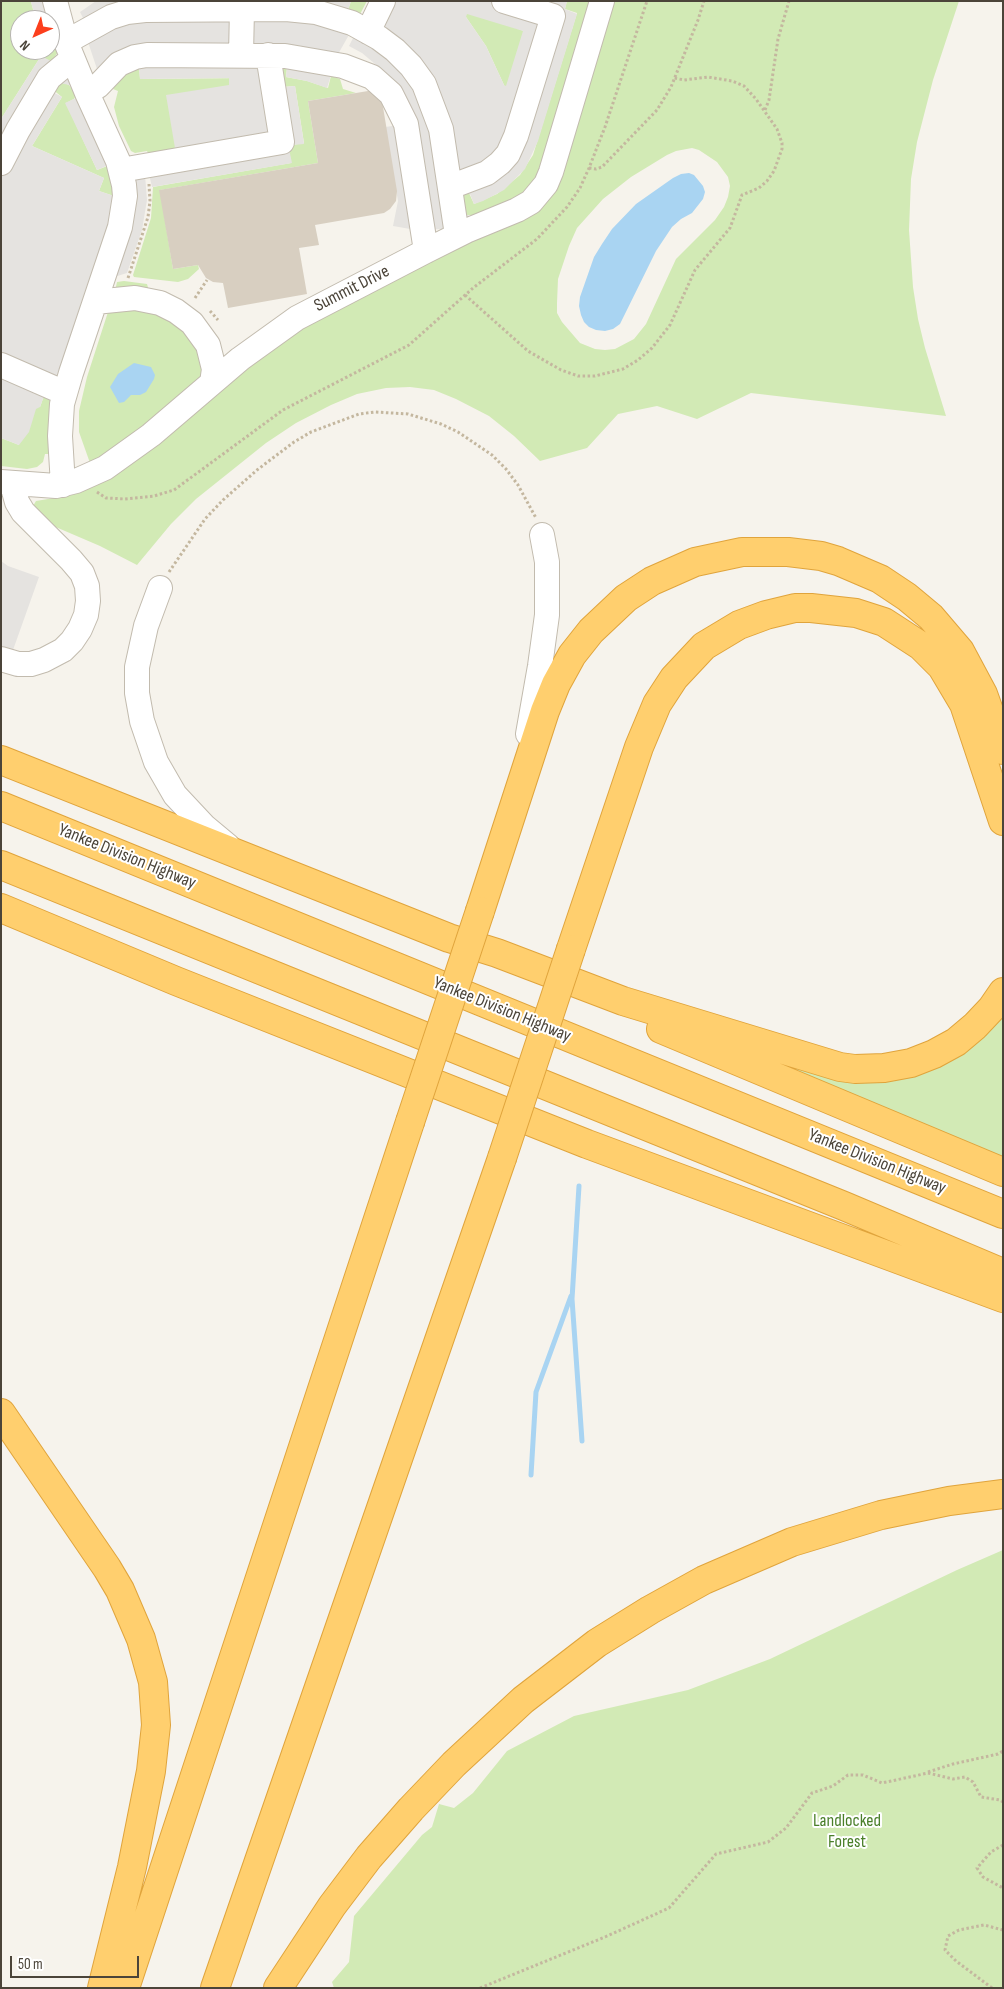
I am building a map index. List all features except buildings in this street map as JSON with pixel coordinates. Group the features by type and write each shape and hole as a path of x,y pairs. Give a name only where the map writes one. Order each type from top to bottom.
{"highway":[{"path":"125,1988 516,801 556,684 572,655 613,608 652,581 695,562 742,552 774,551 821,556 867,572 906,597 942,628 960,651 983,694 1003,750"},
{"path":"215,1988 502,1158 641,742 657,704 674,678 704,646 739,625 766,615 795,608 811,608 856,613 884,622 921,646 942,667 964,704 1003,820"},
{"path":"1,760 449,938 497,953 623,1001 824,1063 870,1070 899,1066 923,1059 946,1049 975,1026 992,1008 1003,992"},
{"name":"Yankee Division Highway","path":"1,806 1003,1214"},
{"path":"1,866 852,1210 1003,1273"},
{"path":"1,908 176,981 579,1141 1003,1298"},
{"path":"449,938 492,962 624,1014 1003,1172"},
{"path":"1,1413 120,1590 142,1639 153,1682 156,1725 148,1789 127,1891 102,1988"},
{"path":"278,1988 332,1906 369,1857 410,1809 511,1710 597,1643 650,1610 704,1580 792,1542 881,1514 949,1501 1003,1494"}],"street":[{"path":"55,1 69,50 114,152 125,190 123,212 65,393 60,424 63,485"},
{"path":"368,32 383,1"},
{"path":"450,187 486,173 508,154 516,136 553,16 504,1"},
{"name":"Summit Drive","path":"7,483 63,485 90,475 119,459 160,428 260,344 297,318 426,250 527,205 536,198 546,184 602,1"},
{"path":"241,56 242,9"},
{"path":"1,163 49,78 69,50 104,20 127,12 145,10 286,9 316,12 344,20 387,44 404,58 424,84 441,130 457,235"},
{"path":"88,93 98,86 119,64 134,57 268,55 300,58 353,69 372,77 387,89 398,106 406,124 426,250"},
{"path":"120,170 282,142 268,55"},
{"path":"95,302 135,298 168,307 185,317 199,331 208,346 214,369 212,383"},
{"path":"1,365 65,393"},
{"path":"1,660 18,664 31,664 44,660 63,650 80,629 86,615 88,601 87,586 82,572 23,512 7,483"},
{"path":"516,801 547,615 547,562 542,535"},
{"path":"160,588 142,643 136,680 142,721 150,748 168,784 193,816 228,845 254,860"}],"path":[{"path":"95,488 103,496 113,499 154,496 174,490 253,431 296,403 401,350 431,327 465,295 531,244 553,223 574,198 589,168 605,128 647,1"},
{"path":"589,168 596,169 602,167 649,120 661,104 674,78 704,1"},
{"path":"764,110 769,100 778,39 789,1"},
{"path":"465,295 528,350 561,370 586,378 614,372 630,365 652,348 664,333 695,270 730,228 742,195 763,186 774,171 780,156 782,143 777,129 764,110 750,92 738,82 708,77 684,80 674,78"},
{"path":"128,278 148,217 150,194 148,180"},
{"path":"195,298 207,280"},
{"path":"160,588 192,536 222,500 238,485 294,442 328,424 359,414 375,412 408,414 441,424 476,443 492,456 518,485 536,516 542,535"},
{"path":"480,1988 605,1937 669,1908 716,1854 742,1846 768,1842 786,1828 812,1793 833,1786 848,1775 863,1775 882,1783 928,1773 953,1764 998,1754 1003,1751"},
{"path":"928,1773 953,1779 965,1777 973,1782 981,1797 1003,1802"},
{"path":"1003,1844 991,1852 977,1868 983,1877 1003,1888"},
{"path":"992,1988 956,1961 945,1950 948,1936 959,1930 984,1925 1003,1930"}],"green space":[{"path":"1,1 34,1 31,2 33,10 10,10 10,60 38,60 1,119"},
{"path":"351,1 367,1 358,18 348,10"},
{"path":"442,1 524,31 500,108 504,85 486,46 466,17"},
{"path":"567,1 592,1 539,176 523,196 476,215 467,215 465,214 462,196 469,193 474,204 497,194 520,175 533,155 577,13 565,9"},
{"path":"612,1 959,1 933,80 917,142 911,179 909,230 913,287 918,319 946,416 751,393 697,419 657,406 618,414 587,448 540,461 514,436 489,416 456,399 434,390 410,387 386,388 357,394 331,405 296,423 266,443 196,499 171,524 137,565 100,546 44,522 33,506 36,501 72,495 105,481 244,370 310,323 455,246 522,219","holes":["692,148 699,150 717,162 728,177 730,186 724,207 715,220 676,259 646,324 634,339 615,349 605,350 595,349 580,343 562,322 557,313 558,279 577,228 603,199 631,177 676,151"]},
{"path":"278,67 287,67 286,77 328,88 331,76 340,79 343,89 356,93 308,101 318,163 160,190 173,269 198,265 199,269 188,279 178,282 134,277 133,275 151,218 153,187 291,163 289,149 292,145 304,143 295,86 283,87"},
{"path":"139,68 140,79 253,78 175,147 174,150 149,155 147,151 135,153 131,151 119,126 114,107 118,91 113,89 116,81 121,76"},
{"path":"62,82 69,85 76,95 74,99 66,103 97,170 110,165 114,196 99,191 104,178 32,146 62,97 52,89"},
{"path":"117,282 147,284 149,291 115,291"},
{"path":"121,307 167,314 201,349 202,376 121,445 90,463 79,432 79,411 87,377 108,312"},
{"path":"1,389 40,407 44,396 51,396 49,454 45,454 43,462 37,467 27,469 1,466 1,438 19,445"},
{"path":"1003,1010 1003,1159 779,1063 859,1079"},
{"name":"Landlocked Forest","path":"1003,1550 1003,1988 334,1988 332,1982 349,1962 354,1916 422,1835 432,1827 439,1804 454,1808 473,1793 507,1751 574,1716 688,1690 770,1659"}],"shaded area":[{"path":"55,1 57,10 33,10 31,2"},
{"path":"96,1 351,1 348,10 362,18 372,1 567,1 565,9 577,14 538,141 525,169 504,190 483,201 474,204 470,194 464,194 462,196 465,214 470,216 442,229 416,230 393,226 398,201 385,127 415,123 401,89 387,74 362,53 349,46 354,36 350,33 337,56 327,88 307,81 286,77 287,67 281,63 283,87 295,86 304,144 292,145 289,149 292,163 152,187 149,174 175,148 166,95 229,85 229,78 140,79 139,68 134,67 116,81 113,89 98,72 82,24 84,20 80,12","holes":["467,14 523,31 506,86 486,46 466,17"]},
{"path":"60,22 64,38 60,39"},
{"path":"60,57 74,90 69,85 60,83 53,92 62,97 32,146 104,178 99,191 114,196 117,200 51,396 44,396 40,407 36,409 29,432 19,445 1,438 1,119 38,60 60,60"},
{"path":"87,93 118,161 97,170 65,103"},
{"path":"145,175 147,200 142,230 127,273 111,278 123,179"},
{"path":"1,561 8,566 39,577 13,650 1,646"}],"water":[{"path":"689,173 694,175 703,186 705,192 703,199 692,213 672,227 656,251 620,324 613,329 605,331 589,327 581,315 580,297 594,257 602,244 612,229 636,204 673,178"},
{"path":"134,363 151,367 155,375 154,379 146,392 140,395 131,395 124,402 119,403 110,387 118,374"}],"waterway":[{"path":"579,1186 572,1299 582,1441"},
{"path":"531,1475 536,1392 571,1296"}]}
